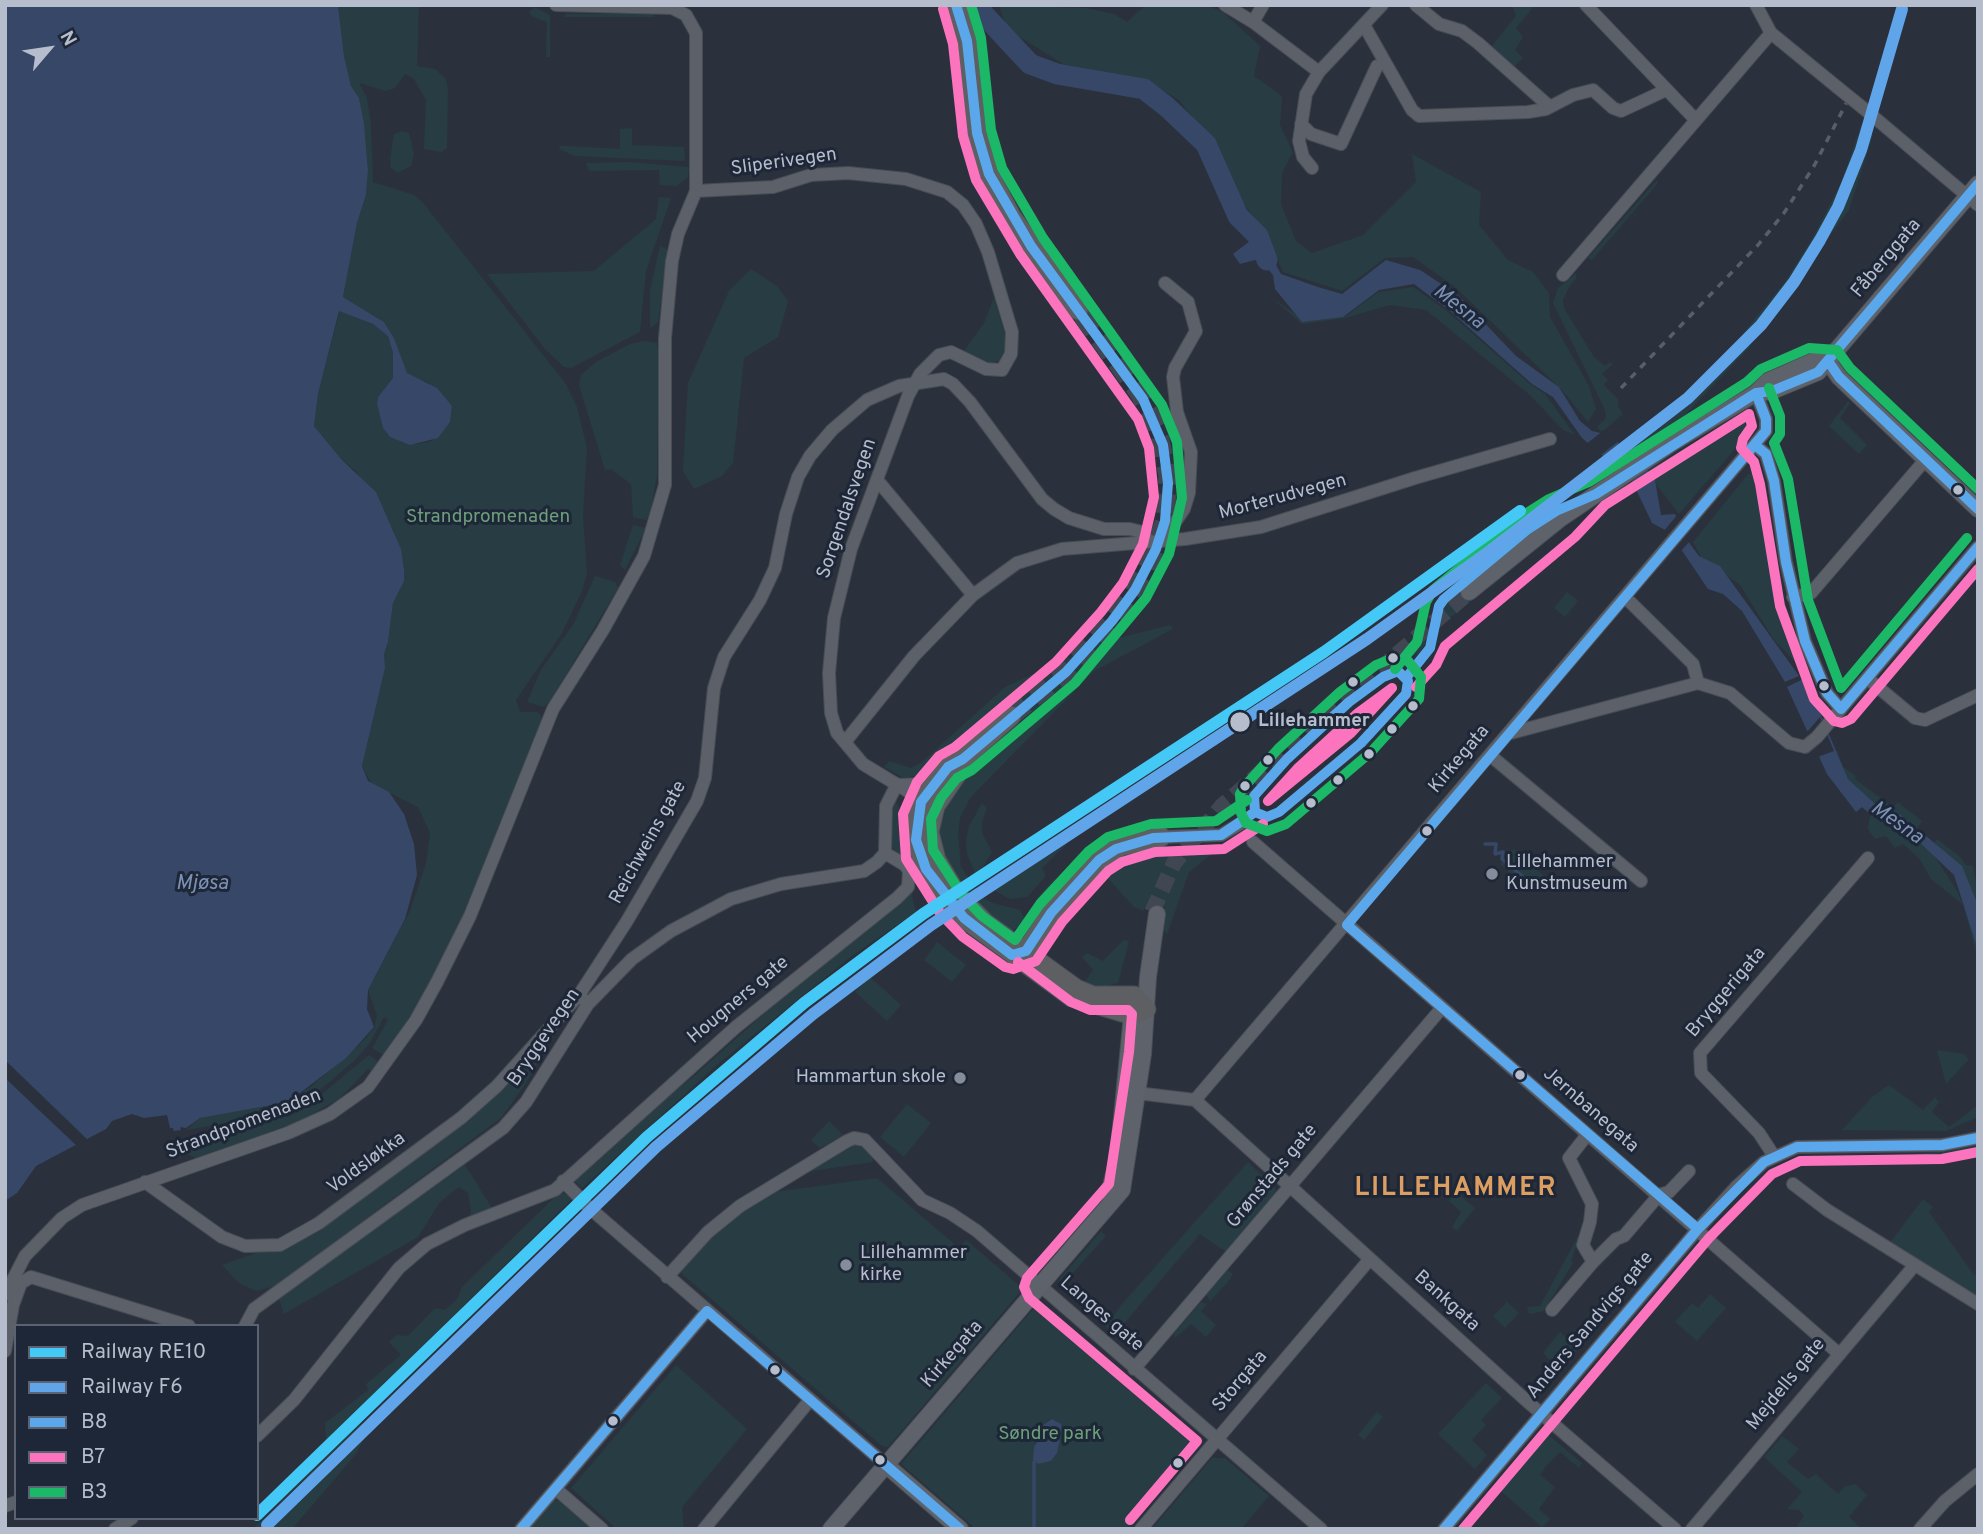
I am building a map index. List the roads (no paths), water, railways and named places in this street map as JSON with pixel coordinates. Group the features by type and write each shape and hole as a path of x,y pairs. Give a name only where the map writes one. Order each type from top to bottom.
{"highway":[{"path":"956,5 967,41 977,133 989,174 1011,216 1078,310"},
{"path":"1011,716 963,759 948,767 928,800 916,840 926,869 964,918 1017,949 1072,997 1137,1007"},
{"path":"1017,949 1082,878 1115,849 1161,837"}],"main road":[{"name":"Fåberggata","path":"1828,361 1974,195"},
{"path":"1469,592 1540,533 1596,494 1672,443 1756,393 1768,381 1813,361 1828,361 1839,377 1978,509"},
{"path":"1105,1207 1118,1158 1122,1107 1146,940 1155,913 1137,1007"},
{"name":"Kirkegata","path":"831,1529 1105,1207 1118,1196 1126,1175 1137,1093 1137,1007"},
{"path":"1122,1107 1137,1093 1126,1077"},
{"path":"886,1465 960,1529"}],"street":[{"name":"Strandpromenaden","path":"5,1295 25,1256 62,1218 82,1205 288,1133 352,1100 382,1071 438,982 470,916 553,709 603,630 653,533 664,485 669,282 678,234 696,191 695,33 686,15 661,7 556,5"},
{"path":"1225,5 1253,22 1320,72"},
{"path":"1253,22 1263,5"},
{"path":"1312,168 1303,157 1299,141 1306,93 1320,72 1382,5"},
{"path":"1416,5 1439,24 1462,31 1478,43 1550,107"},
{"path":"1586,5 1666,90 1697,118"},
{"path":"1756,5 1771,33 1974,195"},
{"path":"1364,25 1412,110 1419,116 1528,112 1550,107 1573,95 1593,90 1613,108 1621,111 1666,90"},
{"path":"1563,275 1771,33"},
{"path":"1301,124 1311,134 1341,144 1377,66"},
{"name":"Sliperivegen","path":"696,191 773,187 811,175 848,173 906,178 947,192 976,224 988,252 1012,332 1012,354"},
{"path":"1163,540 1184,509 1189,493 1191,452 1177,412 1173,377 1179,360 1196,331 1188,302 1165,283"},
{"name":"Sorgendalsvegen","path":"928,800 912,783 898,784 863,764 837,733 831,713 829,673 834,618 851,549 913,385 926,365 939,355 951,352 986,369 1002,370 1012,354"},
{"name":"Reichweins gate","path":"583,999 698,801 705,778 714,688 734,637 760,600 775,568 786,514 798,477 810,456 832,430 867,400 881,391 913,385 924,380 944,379 953,384 1042,499 1054,509 1069,518 1104,529 1142,532 1149,542"},
{"name":"Kirkegata","path":"1195,1100 1755,445 1766,431 1766,419 1756,393"},
{"name":"Morterudvegen","path":"845,742 910,661 973,595 1012,565 1062,549 1227,534 1261,527 1550,439"},
{"path":"1755,445 1766,454 1774,481 1793,597 1817,671 1827,693 1842,709"},
{"path":"1793,597 1811,593 1926,459"},
{"path":"878,481 973,595"},
{"path":"1511,733 1698,683 1736,697 1793,746 1801,748 1810,744 1842,709 1978,547"},
{"path":"1626,598 1693,664 1698,683"},
{"path":"1867,678 1915,718 1925,720 1978,695"},
{"path":"1491,756 1641,881"},
{"path":"885,853 886,806 898,784"},
{"path":"1161,837 1221,835 1243,822"},
{"name":"Jernbanegata","path":"1253,842 1441,1009 1699,1229 1839,1353"},
{"name":"Bryggevegen","path":"246,1324 254,1309 503,1128 526,1102 583,999 632,959 701,914 731,899 781,884 864,871 885,853"},
{"name":"Hougners gate","path":"563,1181 736,1027 908,887 909,871 905,865 885,853"},
{"name":"Bryggerigata","path":"1774,1156 1759,1133 1704,1078 1699,1066 1700,1053 1868,858"},
{"name":"Voldsløkka","path":"145,1182 222,1237 245,1246 280,1245 319,1223 461,1118 497,1086 583,999"},
{"name":"Grønstads gate","path":"1134,1370 1441,1009"},
{"path":"1137,1093 1195,1100"},
{"name":"Bankgata","path":"1195,1100 1542,1414 1675,1529"},
{"path":"1587,1135 1569,1158 1592,1204 1583,1245 1593,1262"},
{"name":"Langes gate","path":"667,1277 723,1219 773,1185 854,1138 865,1140 922,1200 950,1213 976,1231 1321,1529"},
{"path":"1774,1156 1797,1147 1942,1145 1978,1138"},
{"name":"Anders Sandvigs gate","path":"1444,1529 1737,1186 1774,1156"},
{"path":"1552,1310 1593,1262 1616,1239 1624,1236 1659,1195 1669,1192 1689,1171"},
{"path":"259,1434 294,1400 399,1268 438,1237 542,1197 555,1190 563,1181 667,1277 886,1465"},
{"path":"1793,1184 1819,1205 1978,1304"},
{"name":"Storgata","path":"1140,1529 1370,1259"},
{"name":"Mejdells gate","path":"1692,1529 1914,1266"},
{"path":"5,1351 13,1305 25,1278 31,1277 183,1324"},
{"path":"521,1529 707,1311"},
{"path":"704,1529 810,1400"},
{"path":"1920,1529 1945,1501 1978,1474"},
{"path":"556,1489 602,1529"}],"water":[{"name":"Mjøsa","path":"5,5 338,5 344,56 351,86 359,98 364,123 368,170 366,195 357,223 343,297 384,322 394,338 407,373 437,388 452,406 450,422 438,438 410,445 390,437 383,428 377,404 378,397 393,378 393,353 388,336 373,324 339,311 318,394 314,426 342,460 376,492 401,549 404,570 404,581 393,603 384,654 385,668 362,766 368,781 389,792 404,814 414,844 417,875 405,919 368,990 367,1009 374,1027 346,1058 288,1102 200,1118 186,1128 180,1127 181,1130 174,1131 170,1128 167,1115 144,1118 132,1114 112,1121 106,1129 36,1166 17,1193 5,1201"},
{"path":"1259,234 1281,274 1318,287 1342,294 1386,260 1420,270 1458,295 1516,356 1559,387 1580,421 1592,431 1610,435 1649,472 1655,480 1661,515 1675,514 1699,556 1720,566 1799,676 1785,682 1742,611 1723,594 1708,589 1665,530 1652,523 1632,481 1582,438 1553,397 1532,384 1450,311 1414,284 1379,290 1343,317 1302,322 1275,289 1273,275 1259,259 1240,264 1233,254"},
{"path":"1805,678 1848,779 1881,809 1896,811 1962,866 1978,905 1978,950 1954,875 1914,837 1871,815 1862,807 1856,812 1827,774 1787,687"},
{"path":"1052,1419 1061,1424 1062,1430 1057,1453 1051,1461 1038,1464 1033,1460 1034,1447 1039,1440 1042,1426"}],"waterway":[{"name":"Mesna","path":"975,5 1030,64 1057,74 1144,89 1167,107 1206,144 1238,216 1258,236 1267,260"},
{"path":"1485,844 1496,844 1495,854 1503,852 1502,859 1522,876"},
{"path":"1034,1462 1034,1529"}],"tunnel":[{"path":"1011,716 1066,672 1112,621 1146,571 1165,521 1168,475 1157,428 1139,393 1078,310"},
{"path":"1152,912 1174,863 1222,806 1469,592"}],"railway":[{"path":"1621,388 1758,245 1784,213 1814,166 1851,94"}],"rail line":[{"name":"F6","path":"267,1525 656,1147 813,1014 931,925 1367,639 1491,550 1688,398 1761,325 1794,282 1820,240 1838,207 1861,150 1902,9"},
{"name":"RE10","path":"259,1513 647,1137 804,1003 923,914 1324,652 1520,511"}],"place":[{"name":"Lillehammer","path":"1240,722"},
{"name":"Lillehammer Kunstmuseum","path":"1492,874"},
{"name":"Hammartun skole","path":"960,1078"},
{"name":"Lillehammer kirke","path":"846,1265"}],"district":[{"name":"LILLEHAMMER","path":"1456,1190"}],"park label":[{"name":"Søndre park","path":"1050,1435"}]}
